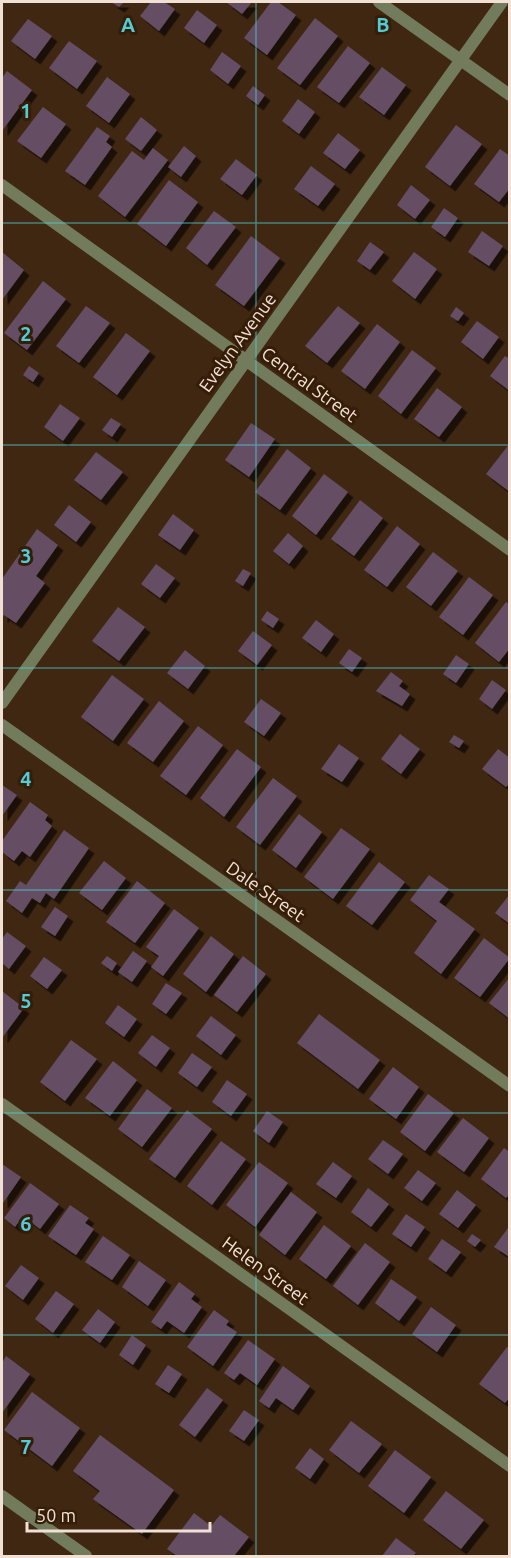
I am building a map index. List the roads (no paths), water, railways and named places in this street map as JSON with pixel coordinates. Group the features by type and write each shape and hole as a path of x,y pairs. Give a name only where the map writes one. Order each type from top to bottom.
{"street":[{"path":"379,2 510,95"},
{"name":"Evelyn Avenue","path":"2,703 459,59 502,2"},
{"name":"Central Street","path":"2,185 510,550"},
{"name":"Dale Street","path":"2,725 510,1086"},
{"name":"Helen Street","path":"2,1104 510,1466"},
{"path":"2,1496 86,1557"}]}
